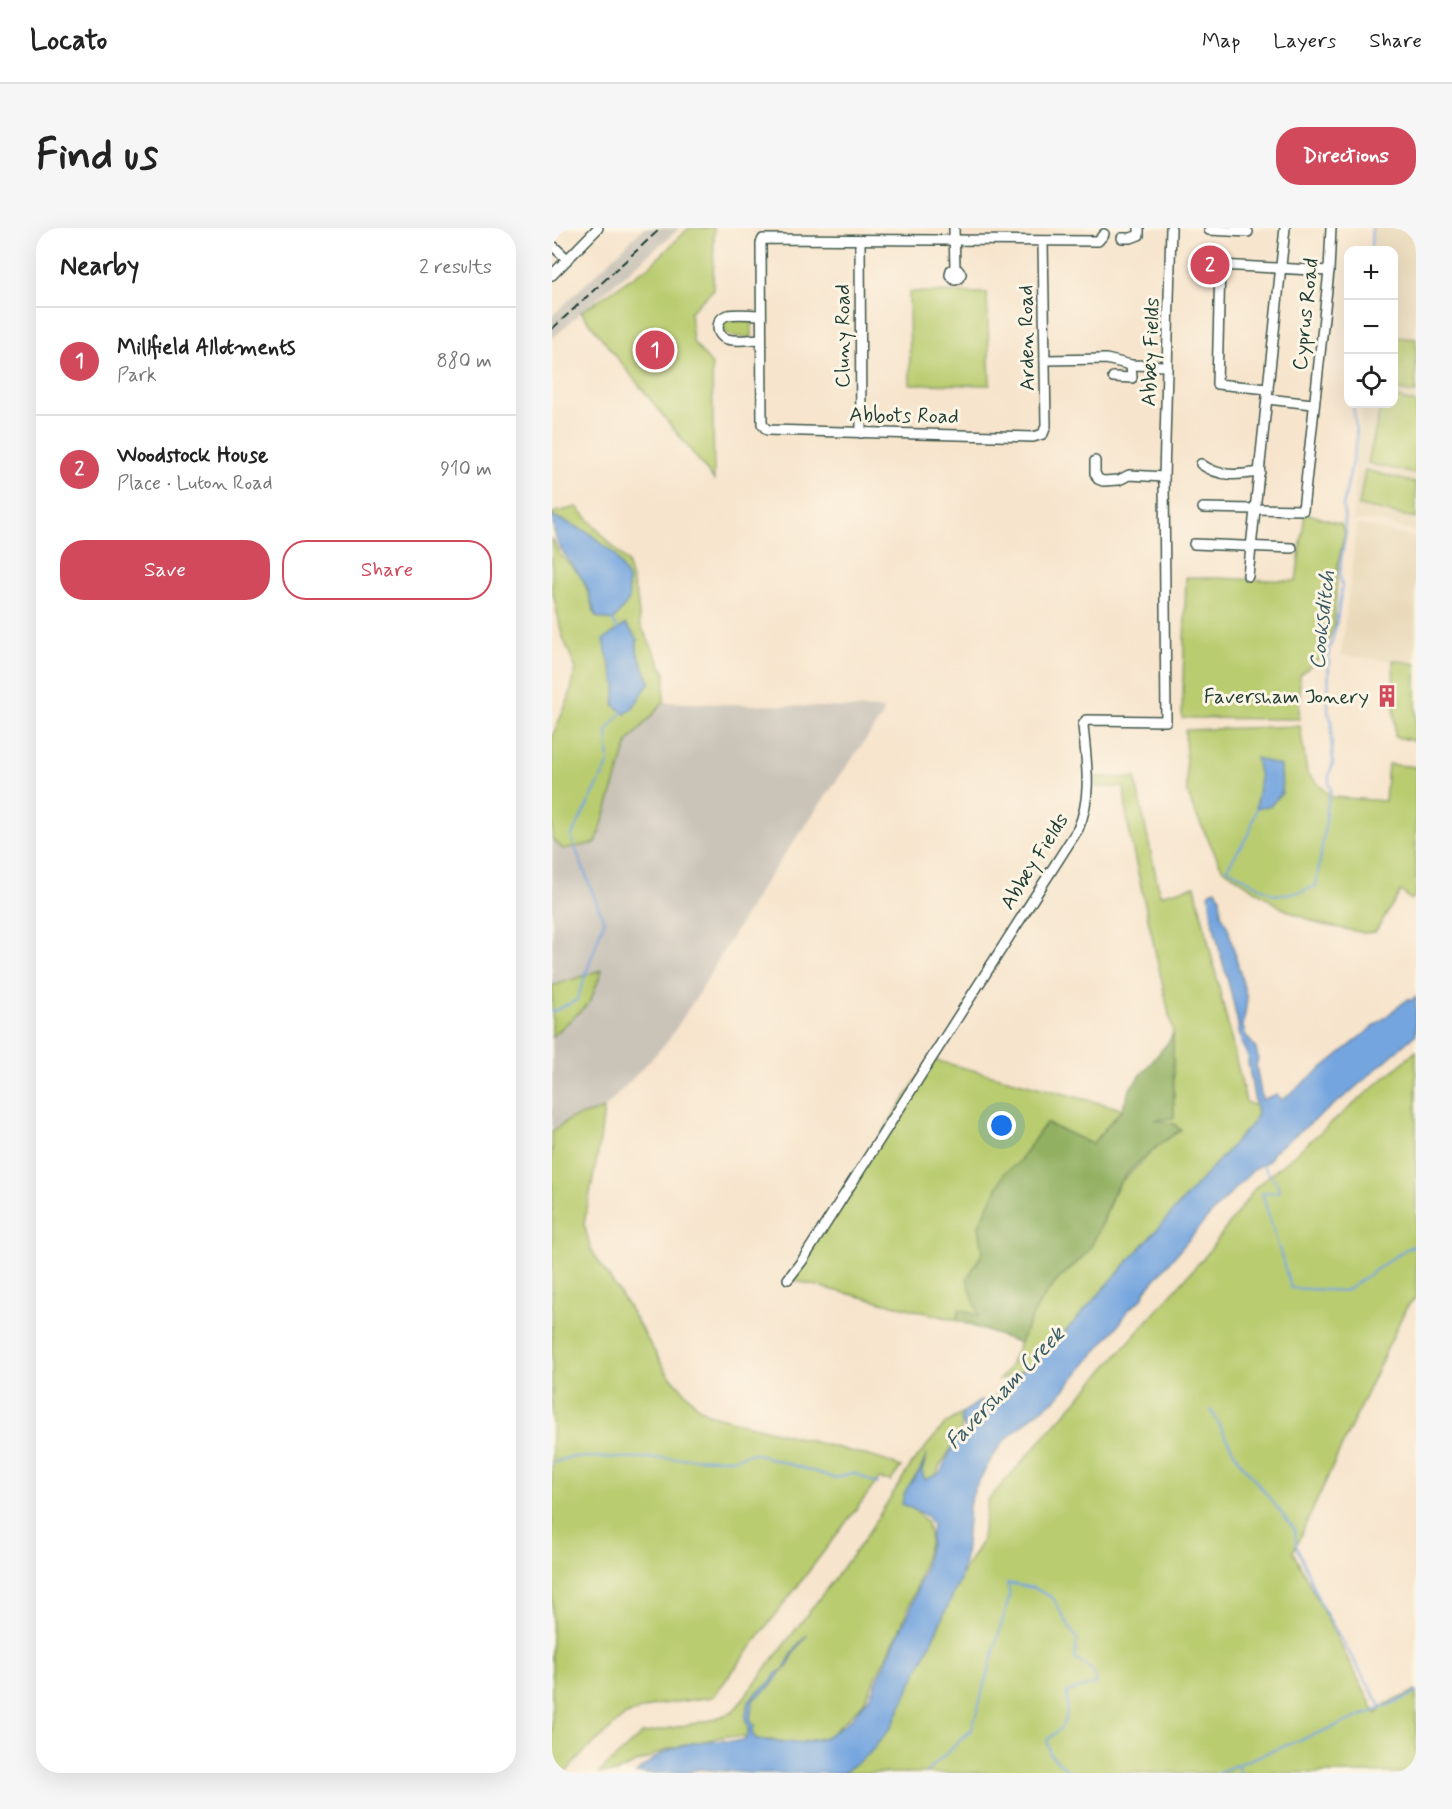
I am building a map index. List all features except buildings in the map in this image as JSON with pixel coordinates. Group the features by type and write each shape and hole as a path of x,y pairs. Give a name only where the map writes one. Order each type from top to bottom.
{"street":[{"path":"552,275 598,228"},
{"path":"954,228 955,269"},
{"path":"1122,238 1139,235 1139,228"},
{"name":"Abbey Fields","path":"788,1279 802,1261 1078,829 1087,800 1083,725 1086,720 1166,721 1164,477 1171,228"},
{"path":"1248,576 1285,228"},
{"name":"Cyprus Road","path":"1255,509 1303,510 1329,271 1331,228"},
{"path":"1209,230 1228,229 1248,232"},
{"path":"761,315 727,315 721,319 719,333 726,339 761,339 761,315 761,243 763,239 1043,242 1098,241 1104,234"},
{"name":"Cluny Road","path":"860,240 861,433"},
{"name":"Arden Road","path":"1043,242 1046,426 1043,434"},
{"path":"552,245 567,260"},
{"path":"1268,389 1217,384 1220,265 1329,271"},
{"name":"Abbots Road","path":"761,339 762,423 767,430 1034,437 1043,434"},
{"path":"1045,360 1106,359 1131,365 1167,366"},
{"path":"1113,377 1132,378 1131,365"},
{"path":"1267,399 1313,404"},
{"path":"1095,461 1095,473 1098,479 1103,481 1119,480 1129,475 1164,477"},
{"path":"1205,470 1229,475 1260,472"},
{"path":"1203,508 1255,509"},
{"path":"1194,544 1292,548"}],"shaded area":[{"path":"644,228 680,228 552,339 552,316"},
{"path":"1373,228 1416,228 1416,532 1377,521 1354,521 1355,464 1363,408 1398,408 1398,246 1374,246"},
{"path":"1357,524 1416,538 1416,664 1341,655"},
{"path":"664,702 883,709 883,715 763,885 667,1042 604,1109 570,1119 552,1132 552,1037 590,1002 602,970 552,986 552,839 563,849 596,843 628,742"}],"green space":[{"path":"689,228 714,228 713,290 690,312 693,342 712,365 714,480 581,312 651,265"},
{"path":"909,292 987,293 990,385 910,384"},
{"path":"752,317 752,337 729,335 725,333 721,324 724,319"},
{"path":"1398,337 1416,339 1416,393 1398,390"},
{"path":"1398,398 1416,403 1416,474 1368,463 1380,408 1398,408"},
{"path":"1365,470 1416,483 1416,518 1359,506"},
{"path":"577,507 627,562 637,598 640,624 665,673 664,702 628,742 596,843 563,849 552,839 552,737 569,698 576,669 562,635 552,588 552,537 559,553 583,578 596,617 589,533 552,517 552,513","holes":["637,639 637,652 643,665 614,705 616,685"]},
{"path":"1305,513 1341,524 1345,533 1338,563 1334,626 1321,657 1300,675 1299,719 1182,718 1186,577 1296,581"},
{"path":"1393,660 1416,664 1416,741 1395,737"},
{"path":"1300,726 1307,773 1332,797 1385,801 1388,764 1416,767 1416,895 1411,900 1401,891 1375,932 1365,933 1319,924 1282,908 1222,868 1193,808 1187,791 1185,730"},
{"path":"1094,777 1135,778 1160,895 1195,886 1246,1102 1255,1104 1257,1114 1254,1121 1062,1337 1026,1368 999,1380 1010,1366 1032,1315 1058,1280 1080,1260 1103,1223 1120,1183 1157,1147 1180,1130 1152,1120 1174,1117 1173,1032 1131,841 1124,787 1097,787"},
{"path":"602,970 590,1002 552,1037 552,986"},
{"path":"1173,1032 1174,1118 1155,1120 1174,1124 1181,1130 1146,1156 1121,1180 1112,1196 1093,1244 1046,1294 1020,1343 956,1320 960,1309 979,1316 967,1279 983,1252 979,1225 1005,1172 1017,1164 1046,1123 1092,1144 1122,1109 1131,1087 1170,1040"},
{"path":"1416,1051 1416,1297 1406,1308 1293,1552 1376,1714 1386,1704 1416,1691 1416,1773 839,1773 981,1543 988,1500 1207,1254 1256,1187"},
{"path":"930,1059 1122,1109 1092,1144 1046,1123 1017,1164 1005,1173 979,1225 983,1252 979,1316 960,1309 956,1320 788,1279"},
{"path":"604,1109 584,1224 591,1250 626,1303 666,1371 700,1409 711,1415 880,1459 901,1467 891,1481 879,1479 713,1697 655,1705 626,1715 584,1752 565,1773 552,1773 552,1132 570,1119"},
{"path":"968,1410 957,1439 938,1469 935,1501 908,1503 927,1523 930,1540 916,1588 899,1631 863,1703 829,1736 799,1743 727,1736 668,1749 617,1773 599,1773 642,1734 711,1720 733,1712 863,1541 911,1465 945,1424"}],"water":[{"path":"553,516 589,533 614,554 628,579 629,600 613,621 596,617 584,581 558,543 553,526"},
{"path":"626,624 637,639 637,652 650,682 632,709 625,714 614,705 616,685 603,640"},
{"path":"1256,758 1281,766 1282,793 1270,806 1256,808 1260,778"},
{"path":"1216,889 1247,999 1243,1027 1245,1034 1256,1049 1258,1058 1256,1066 1262,1100 1277,1094 1282,1100 1408,999 1410,1001 1416,996 1416,1034 1349,1093 1272,1153 1269,1161 1254,1169 1208,1217 1145,1291 1142,1299 1129,1309 1120,1323 1056,1399 1006,1439 994,1454 975,1488 969,1505 965,1556 960,1580 892,1726 869,1754 843,1773 750,1773 698,1769 686,1773 636,1773 652,1760 670,1750 689,1744 744,1741 748,1733 745,1719 750,1699 770,1682 776,1673 783,1670 796,1647 808,1634 795,1651 788,1666 771,1686 753,1700 750,1719 754,1726 752,1734 758,1740 799,1743 822,1739 851,1719 870,1696 910,1610 924,1570 932,1525 927,1516 902,1504 906,1491 920,1470 927,1453 922,1472 925,1480 940,1473 953,1446 966,1429 961,1421 962,1413 982,1400 989,1402 1010,1383 1011,1377 1030,1367 1056,1342 1254,1121 1257,1114 1248,1054 1239,1033 1211,908 1209,893"}],"waterway":[{"name":"Cooksditch","path":"1371,246 1372,228"},
{"name":"Cooksditch","path":"1256,808 1250,832 1227,868 1274,895 1301,892 1316,886 1326,807 1331,789 1329,776 1333,763 1332,722 1328,712 1329,651 1336,626 1342,587 1341,560 1346,533 1343,506 1357,439 1353,408"},
{"path":"613,621 618,630"},
{"path":"552,1012 577,1000 604,921 571,837 609,763 607,731 622,712"},
{"path":"1242,1037 1242,1045 1250,1060"},
{"path":"1261,1163 1278,1185 1279,1192 1262,1193 1291,1288 1345,1291 1406,1249 1416,1245"},
{"path":"1211,1410 1238,1459 1295,1530 1296,1545 1321,1605 1382,1708 1416,1693"},
{"path":"552,1463 570,1457 732,1459 753,1453 835,1478 853,1473 878,1484"},
{"path":"1007,1583 1034,1588 1053,1598 1077,1639 1075,1659 1090,1668 1096,1677 1095,1684 1067,1692 1065,1720 1047,1740 1050,1754 1071,1773"},
{"path":"926,1773 972,1729 1010,1594 1007,1583"},
{"path":"1236,1765 1382,1708"},
{"path":"1217,1773 1236,1765 1242,1773"}],"railway":[{"path":"552,329 661,228"}],"place":[{"name":"Woodstock House","path":"1210,265"},
{"name":"Millfield Allotments","path":"655,350"},
{"name":"Faversham Jonery","path":"1387,696"}],"water label":[{"name":"Faversham Creek","path":"1004,1387"}]}
